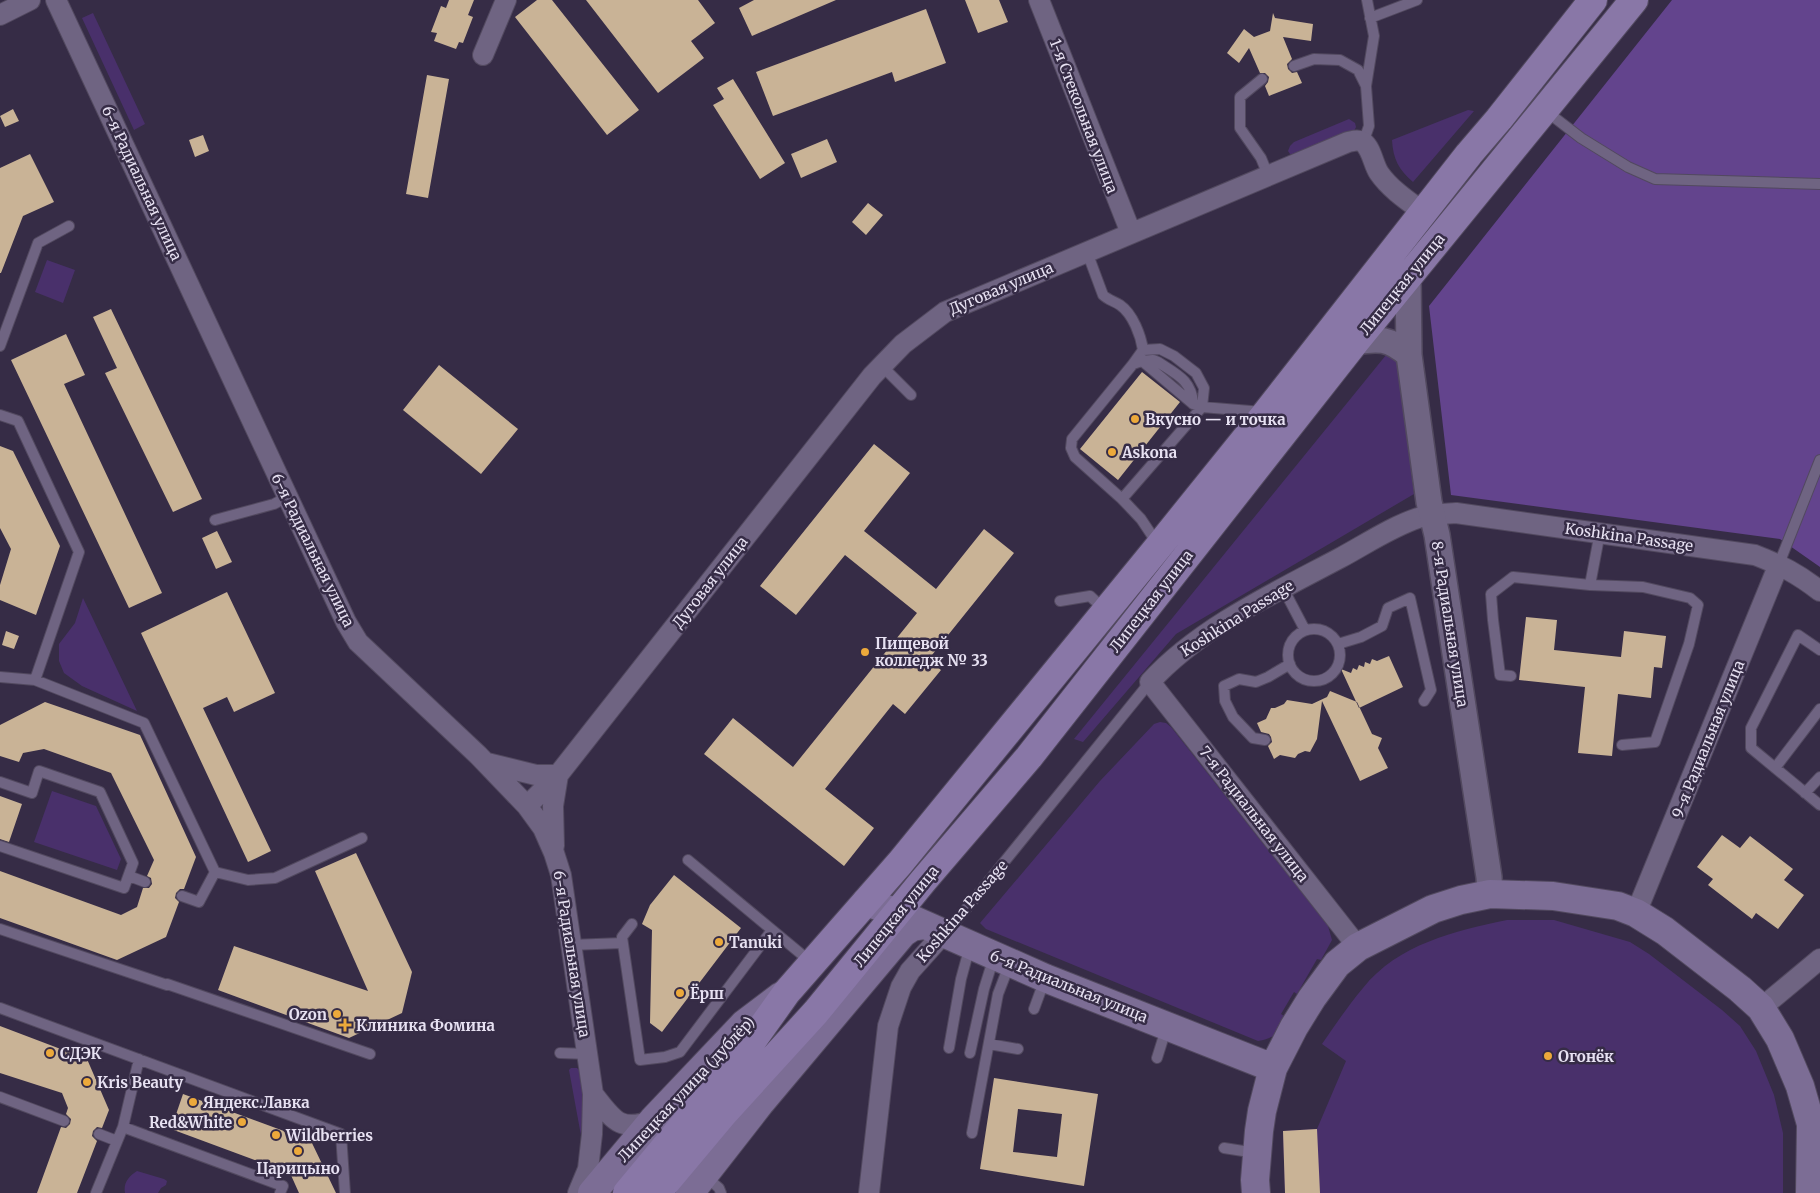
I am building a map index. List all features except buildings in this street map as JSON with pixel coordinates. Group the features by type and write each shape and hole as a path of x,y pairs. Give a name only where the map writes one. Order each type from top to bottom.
{"main road":[{"name":"Липецкая улица","path":"627,1193 745,1051 787,992 911,850 1159,546 1593,0"},
{"name":"Липецкая улица","path":"657,1193 724,1113 816,1012 1029,757 1355,342 1634,0"},
{"path":"1256,1193 1256,1153 1262,1111 1273,1068 1294,1027 1337,964 1358,947 1432,909 1490,894 1553,896 1618,906 1636,913 1665,931 1740,989 1761,1008 1780,1039 1815,1124 1810,1193"},
{"name":"6-я Радиальная улица","path":"866,902 898,913 1045,978 1273,1068"},
{"path":"761,1102 903,933 912,927 935,929"},
{"name":"Липецкая улица (дублёр)","path":"592,1193 653,1120 744,1024 787,992"},
{"path":"705,1187 761,1102 816,1012"}],"street":[{"path":"0,15 30,0"},
{"name":"6-я Радиальная улица","path":"56,0 346,622 358,642 485,762 527,806 543,828 554,853 560,874 593,1094 592,1134 588,1170 578,1193"},
{"path":"483,55 506,0"},
{"name":"1-я Стекольная улица","path":"1039,0 1130,233"},
{"name":"Дуговая улица","path":"527,806 558,776 872,376 903,344 945,312 1348,142 1356,140 1364,143"},
{"path":"1364,143 1378,172 1387,183 1423,212"},
{"name":"8-я Радиальная улица","path":"1408,276 1409,355 1432,514 1437,535 1467,730 1490,894"},
{"path":"1355,342 1389,341 1399,346 1409,355"},
{"name":"Koshkina Passage","path":"1150,682 1165,665 1199,638 1284,588 1405,523 1432,514 1456,512 1755,555 1779,564 1797,574 1820,591"},
{"name":"9-я Радиальная улица","path":"1636,913 1779,564"},
{"name":"7-я Радиальная улица","path":"1150,682 1358,947"},
{"path":"485,762 536,775 558,776"},
{"name":"Дуговая улица","path":"554,853 553,806 558,776"},
{"name":"Koshkina Passage","path":"869,1193 888,1026 901,988 935,929"},
{"path":"1761,1008 1820,959"},
{"path":"593,1094 612,1119 625,1125 638,1125 653,1120"}],"lane":[{"path":"1364,143 1369,126 1366,86 1374,36 1367,0"},
{"path":"1370,18 1417,0"},
{"path":"1294,66 1314,59 1340,60 1358,70 1366,86"},
{"path":"1262,79 1240,97 1240,128 1261,158 1268,175"},
{"path":"1544,109 1581,138 1628,168 1655,179 1820,184"},
{"path":"0,346 38,243 69,226"},
{"path":"1087,252 1103,295 1108,300 1121,306 1133,321 1140,335 1143,350 1137,363 1072,439 1071,448 1075,457 1122,499 1141,520 1159,546"},
{"path":"1122,499 1198,405 1204,388 1196,373 1174,356 1160,350 1143,350"},
{"path":"1137,363 1198,405 1267,412"},
{"path":"882,366 911,395"},
{"path":"0,415 18,422 79,552 34,680"},
{"path":"1779,564 1820,460"},
{"path":"215,520 274,504 287,497"},
{"path":"1590,585 1600,532"},
{"path":"1511,676 1500,675 1491,594 1513,577 1590,585 1643,587 1690,598 1698,605 1689,644 1654,742 1622,745"},
{"path":"1284,588 1305,630"},
{"path":"1060,601 1090,596 1106,610"},
{"path":"1338,644 1361,637 1382,626 1388,608 1410,598 1432,690 1424,702"},
{"path":"1315,629 1324,631 1332,636 1338,644 1340,656 1337,667 1330,676 1319,681 1307,680 1296,674 1290,664 1288,654 1290,644 1296,636 1305,630 1315,629"},
{"path":"1820,650 1798,635 1751,728 1751,748 1820,805"},
{"path":"1265,740 1253,738 1233,717 1225,701 1224,686 1238,678 1256,682 1290,664"},
{"path":"0,677 34,680 144,723 215,872"},
{"name":"Koshkina Passage","path":"935,929 962,914 1150,682"},
{"path":"1775,768 1820,708"},
{"path":"0,782 32,793 39,771 100,792 133,863 124,888 0,846"},
{"path":"1805,792 1820,777"},
{"path":"215,872 248,880 275,878 362,838"},
{"path":"688,860 812,963"},
{"path":"182,896 199,902 215,872"},
{"path":"128,876 145,882"},
{"path":"632,924 622,937 622,943 640,1060 665,1057 680,1052 772,930"},
{"path":"0,929 370,1054"},
{"path":"571,945 622,943"},
{"path":"972,1132 998,994 991,954"},
{"path":"948,1048 961,980 991,954"},
{"path":"970,1053 991,954"},
{"path":"1034,1009 1045,978"},
{"path":"0,1008 341,1134 345,1193"},
{"path":"1157,1058 1167,1025"},
{"path":"989,1044 1018,1050"},
{"path":"560,1053 588,1054"},
{"path":"96,1193 123,1127 139,1059"},
{"path":"0,1097 64,1121"},
{"path":"123,1127 283,1186 280,1193"},
{"path":"99,1134 117,1141"},
{"path":"1224,1148 1256,1153"}],"shaded area":[{"path":"1672,0 1820,0 1820,567 1780,539 1451,495 1429,306"},
{"path":"93,13 145,124 134,130 82,18"},
{"path":"1468,110 1474,111 1413,182 1398,164 1392,140"},
{"path":"1349,119 1355,123 1356,127 1353,133 1295,156 1288,151 1294,142"},
{"path":"47,260 75,270 63,303 35,292"},
{"path":"1395,344 1414,494 1176,634 1083,742 1074,739"},
{"path":"83,598 137,711 82,686 64,673 59,661 59,644 75,623"},
{"path":"1166,723 1171,727 1328,926 1332,940 1321,960 1317,959 1297,994 1294,992 1281,1014 1287,1018 1276,1034 1268,1039 1258,1041 986,929 980,923 1100,781 1154,724"},
{"path":"52,791 96,806 121,859 117,870 34,842"},
{"name":"Огонёк","path":"1507,920 1554,920 1630,942 1649,954 1740,1026 1756,1051 1774,1095 1783,1133 1783,1193 1285,1193 1283,1131 1317,1129 1346,1061 1322,1044 1357,995 1377,973 1393,960 1410,950 1467,929"},
{"path":"577,1068 581,1072 587,1120 582,1141 569,1070"},
{"path":"137,1171 164,1179 167,1181 166,1185 158,1193 125,1193 127,1180"}],"place":[{"name":"Вкусно — и точка","path":"1135,419"},
{"name":"Askona","path":"1112,452"},
{"name":"Пищевой колледж № 33","path":"865,652"},
{"name":"Tanuki","path":"719,942"},
{"name":"Ёрш","path":"680,993"},
{"name":"Ozon","path":"337,1014"},
{"name":"Клиника Фомина","path":"345,1025"},
{"name":"СДЭК","path":"50,1053"},
{"name":"Огонёк","path":"1548,1056"},
{"name":"Kris Beauty","path":"87,1082"},
{"name":"Яндекс.Лавка","path":"193,1102"},
{"name":"Red&White","path":"242,1122"},
{"name":"Wildberries","path":"276,1135"},
{"name":"Царицыно","path":"298,1151"}]}
